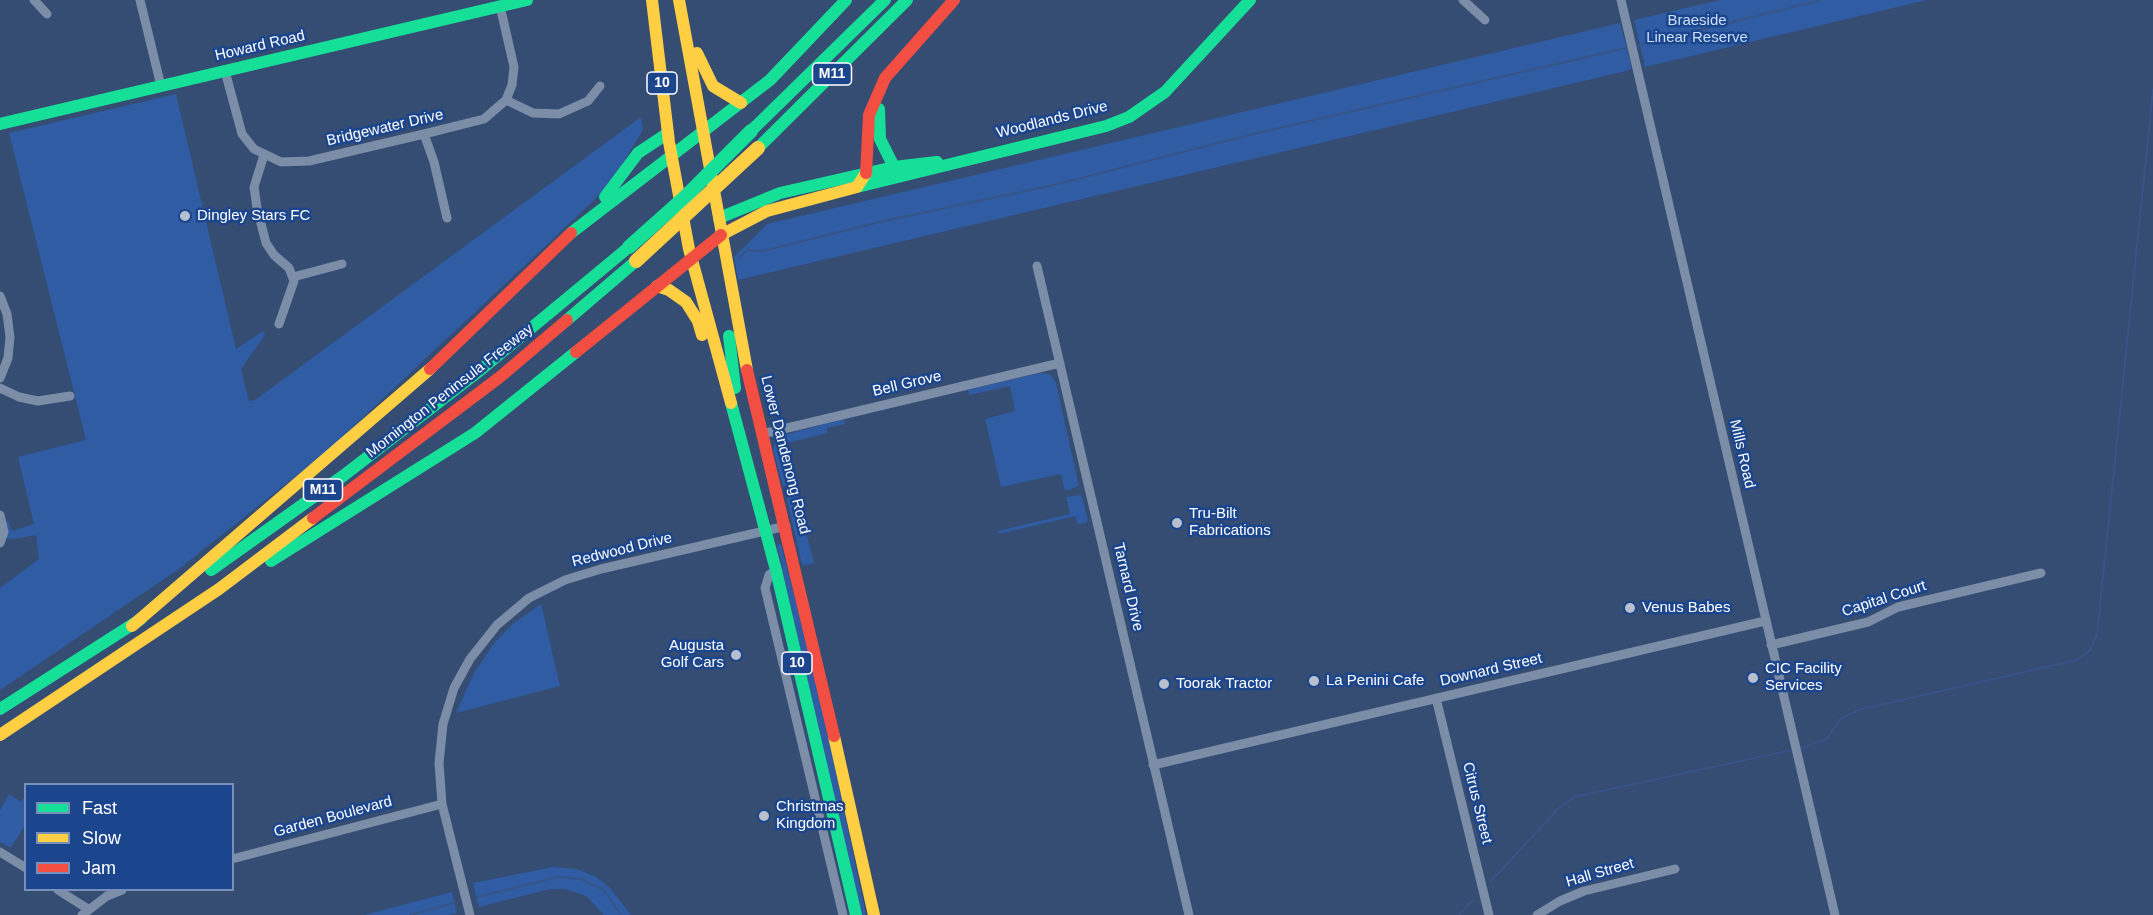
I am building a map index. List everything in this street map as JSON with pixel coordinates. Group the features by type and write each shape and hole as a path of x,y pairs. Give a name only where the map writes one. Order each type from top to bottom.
{"main road":[{"name":"Howard Road","path":"0,124 527,0"},
{"name":"10","path":"652,0 671,154 691,258 776,570 856,915"},
{"name":"10","path":"680,0 719,218"},
{"path":"680,0 705,74 721,93 741,103"},
{"path":"572,232 671,154 741,103 787,64 846,0"},
{"name":"Mornington Peninsula Freeway","path":"0,710 132,626 343,476 483,368 629,247 685,197 885,0"},
{"name":"Mornington Peninsula Freeway","path":"0,735 219,589 500,377 636,261 758,148 907,0"},
{"path":"857,187 866,173 869,115 882,84 900,58 954,0"},
{"name":"Woodlands Drive","path":"179,615 397,485 467,439 584,348 717,238 767,211 959,160 1106,126 1129,117 1165,92 1250,0"},
{"path":"882,84 878,112 879,134 889,161 894,167"},
{"path":"132,626 430,369 572,232 612,189 639,153 668,133"},
{"name":"Woodlands Drive","path":"719,218 775,194 894,167 959,160"},
{"path":"719,218 714,227 741,435"},
{"name":"Lower Dandenong Road","path":"717,238 762,434 786,526 874,915"},
{"path":"657,286 677,295 692,310 712,370 734,413"}],"street":[{"path":"34,0 46,14"},
{"path":"140,0 160,86"},
{"name":"Mills Road","path":"1621,0 1835,915"},
{"path":"1469,2 1485,20"},
{"path":"500,6 514,67 512,85 506,100 533,112 559,114 588,101 600,86"},
{"name":"Bridgewater Drive","path":"225,71 242,134 254,149 264,155 282,162 296,164 484,119 506,100"},
{"path":"424,134 447,218"},
{"path":"264,155 254,187 261,227 269,250 289,268 293,277 293,287 279,324"},
{"path":"293,277 342,264"},
{"name":"Tarnard Drive","path":"1037,266 1188,915"},
{"path":"0,296 7,314 10,337 8,358 0,378"},
{"name":"Bell Grove","path":"762,434 1060,363"},
{"path":"0,388 19,397 38,400 70,396"},
{"path":"0,515 4,532 0,543"},
{"name":"Redwood Drive","path":"470,915 442,804 439,763 443,724 454,688 470,659 497,625 530,598 564,580 601,569 786,526"},
{"path":"776,570 769,575 765,588 843,915"},
{"name":"Capital Court","path":"1771,645 1868,622 1898,607 2041,573"},
{"name":"Downard Street","path":"1153,765 1765,621"},
{"name":"Citrus Street","path":"1436,698 1489,915"},
{"name":"Garden Boulevard","path":"234,858 442,804"},
{"path":"0,852 24,867"},
{"name":"Hall Street","path":"1537,915 1560,901 1584,891 1675,869"},
{"path":"59,891 85,912 107,896 120,891"}],"green space":[{"name":"Braeside Linear Reserve","path":"1720,0 1927,0 1645,67 1634,20"},
{"path":"1620,23 1631,65 1631,69 1622,72 738,280 734,257 767,224"},
{"path":"176,94 236,349 263,331 265,335 241,369 249,401 255,400 641,117 643,130 610,184 326,452 179,569 0,690 0,588 39,559 36,535 14,539 4,538 3,522 8,521 12,531 34,524 18,457 86,440 9,133"},
{"path":"1040,373 1050,374 1056,383 1079,486 1065,491 1061,474 1001,487 985,419 1015,411 1010,386 969,395 968,390"},
{"path":"844,419 845,424 827,428 828,433 787,443 796,482 794,485 783,486 773,450 777,437"},
{"path":"796,492 814,563 805,565 802,565 786,495"},
{"path":"1079,495 1082,497 1088,520 1086,523 1078,524 1075,516 999,534 998,531 1070,514 1066,497"},
{"path":"781,544 818,687 866,915 860,915 777,545"},
{"path":"541,604 560,686 456,713 474,673 495,642 514,623"},
{"path":"9,794 21,802 24,798 24,827 11,848 0,842 0,810"},
{"path":"553,867 577,869 596,877 610,888 631,915 604,915 586,896 565,889 550,889 479,907 473,883"},
{"path":"452,892 457,913 448,915 364,915"}],"waterway":[{"path":"1636,46 1821,0"},
{"path":"739,258 747,250 763,251 884,221 1054,185 1249,135 1630,47"},
{"path":"1798,749 1827,739 1839,720 1858,710 2077,660 2090,650 2097,635 2153,90"},
{"path":"1491,881 1559,808 1574,797 1792,750"},
{"path":"478,897 559,877 581,879 604,890 621,915"},
{"path":"1459,915 1473,900"},
{"path":"410,915 454,903"}],"traffic: fast":[{"path":"0,124 527,0"},
{"path":"571,233 770,80 846,0"},
{"path":"751,131 885,0"},
{"path":"758,148 907,0"},
{"path":"857,187 1106,126 1129,117 1165,92 1250,0"},
{"path":"879,109 880,139 894,167"},
{"path":"629,247 685,197 751,131"},
{"path":"605,197 638,153 668,133"},
{"path":"719,218 780,193 894,167 937,162"},
{"path":"211,570 343,476 483,368 629,247"},
{"path":"567,320 636,261"},
{"path":"729,336 735,388"},
{"path":"271,561 475,433 576,352"},
{"path":"731,403 776,570 856,915"},
{"path":"0,709 141,619"}],"traffic: slow":[{"path":"652,0 669,142 689,249 731,403"},
{"path":"679,0 747,370"},
{"path":"697,53 713,86 741,103"},
{"path":"636,261 758,148"},
{"path":"721,235 767,211 857,187 866,173"},
{"path":"657,286 669,290 686,302 698,321 702,335"},
{"path":"132,626 430,369"},
{"path":"0,735 219,589 313,518"},
{"path":"834,736 874,915"}],"traffic: jam":[{"path":"866,173 869,115 885,78 954,0"},
{"path":"430,369 571,233"},
{"path":"576,352 721,235"},
{"path":"313,518 500,377 567,320"},
{"path":"747,370 834,736"}],"place":[{"name":"Dingley Stars FC","path":"185,216"},
{"name":"Tru-Bilt Fabrications","path":"1177,523"},
{"name":"Venus Babes","path":"1630,608"},
{"name":"Augusta Golf Cars","path":"736,655"},
{"name":"CIC Facility Services","path":"1753,678"},
{"name":"La Penini Cafe","path":"1314,681"},
{"name":"Toorak Tractor","path":"1164,684"},
{"name":"Christmas Kingdom","path":"764,816"}]}
